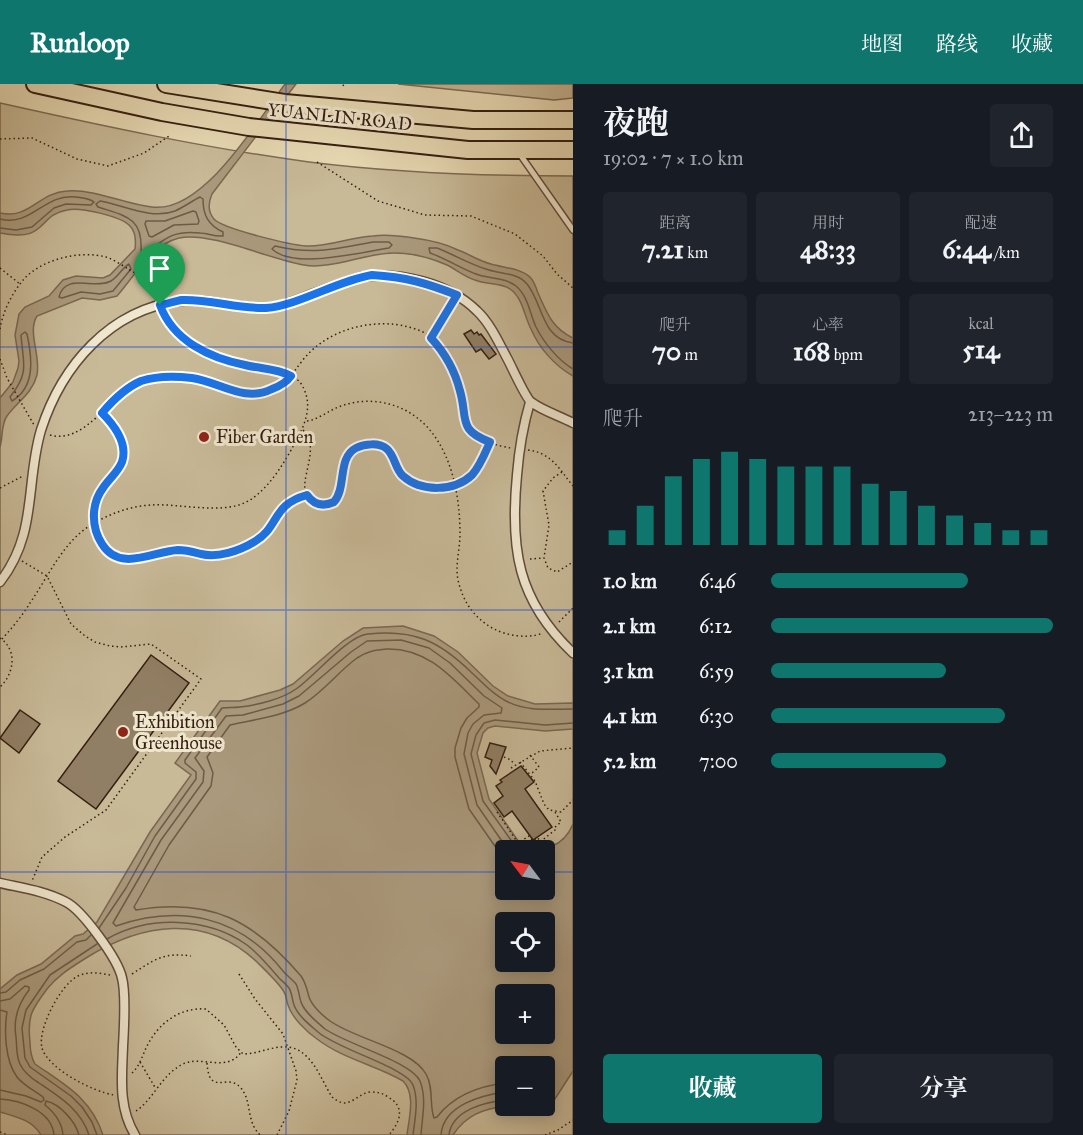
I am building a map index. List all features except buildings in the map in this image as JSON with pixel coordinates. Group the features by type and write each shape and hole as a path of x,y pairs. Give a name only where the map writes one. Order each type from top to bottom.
{"main road":[{"name":"YUANLIN ROAD","path":"35,84 162,112 257,128 468,150 573,150"},
{"name":"YUANLIN ROAD","path":"166,84 276,102 473,120 573,120"}],"street":[{"path":"0,582 16,556 23,539 30,512 41,432 59,389 77,359 94,340 122,321 160,305 181,300 267,308 290,303 372,275 395,276 420,281 457,295 478,311 530,402 573,423"},
{"path":"530,402 519,449 514,507 517,560 537,610 573,653"},
{"path":"0,883 42,892 76,908 110,954 123,978 122,1095 135,1135"}],"lane":[{"path":"517,150 570,220 573,230"}],"path":[{"path":"0,139 32,138 77,159 108,166 144,153 169,136"},
{"path":"317,162 378,201 425,215 471,216 515,234 543,256 557,274 573,288"},
{"path":"0,329 2,317 25,278 43,266 68,256 107,257 147,281 154,290 164,316 174,330 194,346 232,362 268,368 291,376 303,386 308,416 291,451 270,481 250,500 224,507 150,505 111,514 81,533 68,545 30,603 1,639 8,645 12,661 11,672 0,687"},
{"path":"0,268 20,284"},
{"path":"431,338 457,295"},
{"path":"0,359 10,384 37,429 55,437 68,436 89,424 118,395 131,386 156,378 192,378 242,394 254,395 287,382 310,351 326,339 344,330 366,325 389,324 417,330 431,338 440,348 456,378 461,393 465,424 470,432 478,438 503,447 543,453 553,460 573,486"},
{"path":"306,420 315,419 340,406 362,401 389,404 402,409 423,423 440,442 455,484 460,521 457,577 473,615 502,633 534,636 551,628 573,608"},
{"path":"102,413 120,437 123,454 120,465 94,505 95,523 101,543 114,556 142,558 178,550 215,556 233,551 253,543 267,531 284,505 294,498 307,495"},
{"path":"302,430 309,438 312,450 304,475 307,495 324,506 334,502 342,487 346,458 355,449 371,444 387,449 401,475 421,486 438,488 455,484 471,476 490,442"},
{"path":"562,471 543,491 549,525 544,558 548,568 557,572 573,562"},
{"path":"0,488 25,475 34,474"},
{"path":"16,556 46,576 71,624 85,636 105,645 121,647 151,644 201,679 106,810 65,837 42,857 27,890"},
{"path":"517,560 544,558"},
{"path":"511,768 530,755 546,749 573,748"},
{"path":"530,755 539,767 530,774"},
{"path":"504,757 511,759 515,765"},
{"path":"520,762 536,782 544,804 549,810 561,812 572,801"},
{"path":"497,812 518,843 529,836 533,841 538,838 540,842 555,830 554,828 561,822 555,812"},
{"path":"122,1095 104,1094 52,1063 42,1049 42,1035 52,1007 75,977 92,972 123,978 161,956 169,954 191,956"},
{"path":"239,974 255,999 283,1034 296,1071 297,1080 289,1110 278,1135"},
{"path":"121,1078 129,1076 140,1062 158,1027 178,1015 200,1008 210,1011 224,1025 241,1052 249,1054 283,1046 295,1048 308,1057 336,1101 347,1103 367,1092 377,1092 394,1100 399,1106 400,1114 398,1122 389,1135"},
{"path":"127,1116 145,1104 165,1078 184,1063 232,1061 241,1052"},
{"path":"140,1062 156,1089"},
{"path":"207,1063 210,1077 214,1082 221,1084 233,1082 239,1086 249,1106 250,1120 260,1135"},
{"path":"545,1135 573,1120"},
{"path":"0,1132 8,1135"}],"shaded area":[{"path":"398,84 573,84 573,98 554,100"},
{"path":"0,103 193,143 309,162 441,173 573,176 573,1135 0,1135"}],"water":[{"path":"285,84 296,84 212,194 209,207 214,219 243,232 306,246 378,235 425,240 447,245 487,263 522,272 533,280 547,313 555,325 573,338 573,376 554,362 543,350 534,336 521,302 510,289 502,285 471,279 434,260 394,253 314,266 290,262 223,242 192,237 179,238 160,247 152,254 117,296 100,300 82,298 37,316 33,329 37,375 28,392 5,419 0,447 0,398 13,382 18,368 15,335 19,314 25,307 49,296 63,280 76,276 103,278 110,275 135,249 135,243 130,226 100,213 67,210 57,213 34,231 15,235 0,233 0,213 19,213 49,196 67,191 89,192 152,207 171,205 190,196 228,162"},
{"path":"403,626 434,636 458,652 493,686 508,696 535,704 573,703 573,729 545,731 495,726 483,733 477,753 489,799 518,840 495,840 495,900 555,900 555,844 564,838 573,824 573,1071 555,1099 555,1056 495,1056 495,1108 469,1118 453,1135 407,1135 411,1099 403,1081 338,1052 313,1036 293,1015 279,985 257,962 237,946 216,936 195,930 173,928 129,937 86,958 51,984 32,1013 29,1033 31,1053 35,1064 67,1086 84,1102 92,1111 103,1135 41,1135 29,1122 0,1112 0,989 17,975 41,964 75,936 83,934 97,922 150,832 191,775 175,763 220,701 240,701 293,684 343,641 363,628"}],"place":[{"name":"Fiber Garden","path":"204,437"},
{"name":"Exhibition Greenhouse","path":"123,732"}],"route":[{"path":"372,275 395,276 420,281 457,295 431,338 449,362 456,378 461,393 465,424 478,438 490,442 471,476 454,485 438,488 421,486 401,475 387,449 382,446 371,444 361,447 355,449 346,458 342,487 334,502 324,506 307,495 294,498 284,505 267,531 253,543 215,556 178,550 132,559 114,556 101,543 93,519 94,505 98,496 122,461 123,447 120,437 102,413 118,395 142,381 172,377 192,378 242,394 254,395 287,382 291,376 268,368 232,362 201,350 174,330 164,316 160,305 181,300 267,308 290,303 372,275"}]}
